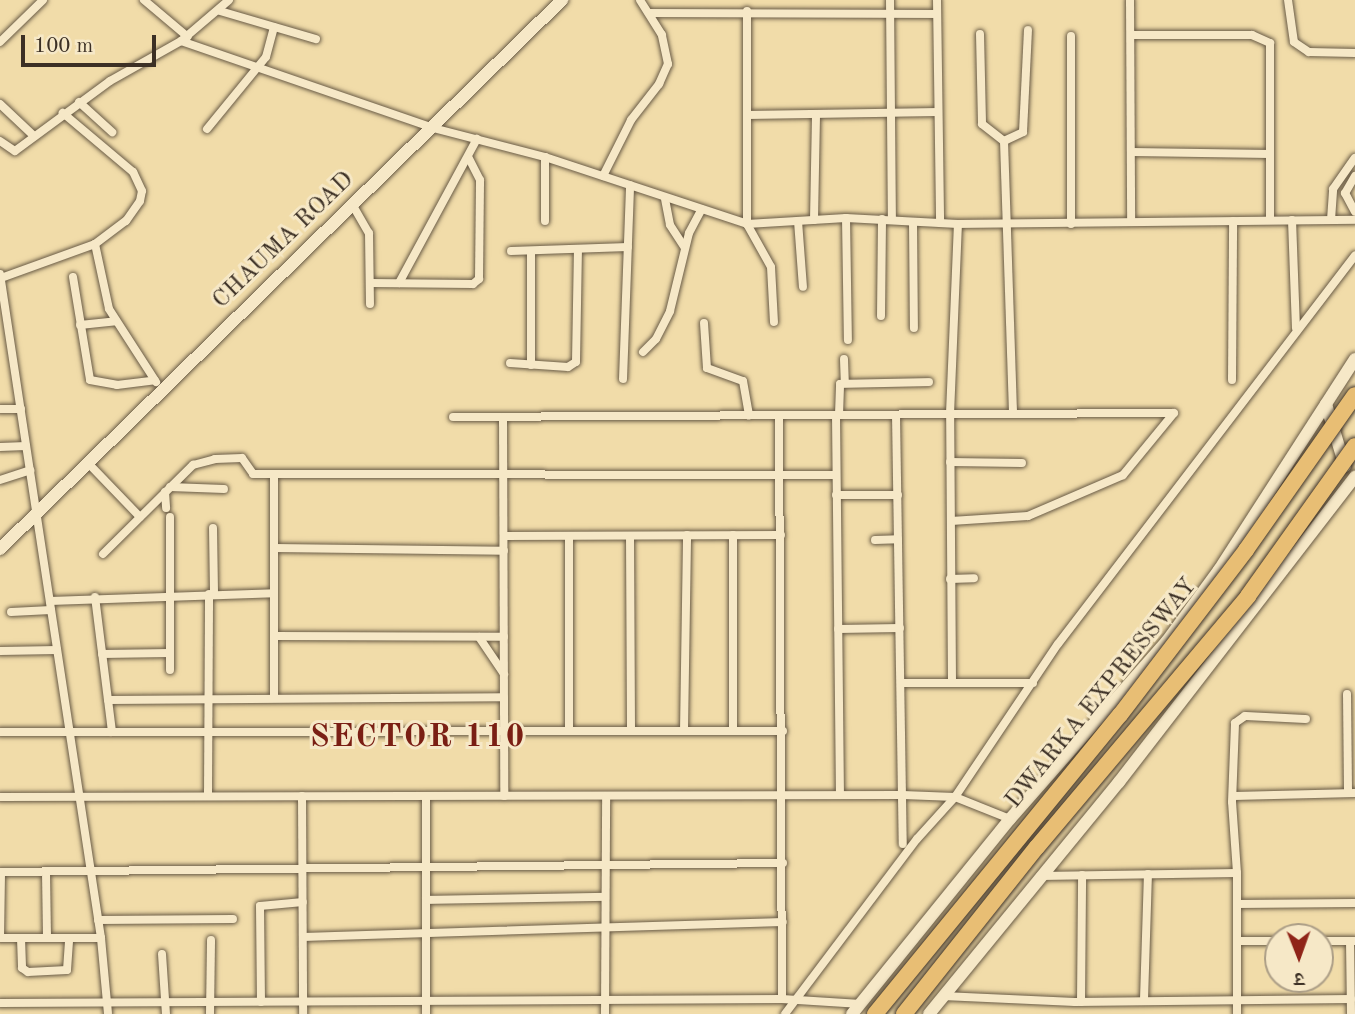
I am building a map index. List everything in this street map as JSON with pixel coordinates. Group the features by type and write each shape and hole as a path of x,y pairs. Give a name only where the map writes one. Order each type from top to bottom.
{"highway":[{"name":"DWARKA EXPRESSWAY","path":"875,1014 1120,715 1246,550 1355,394"},
{"name":"DWARKA EXPRESSWAY","path":"904,1014 1037,847 1248,596 1355,446"}],"street":[{"path":"0,42 43,0"},
{"path":"144,0 184,39 257,69 433,128 545,157 747,224 846,218 958,224 1355,220"},
{"path":"0,141 15,151 79,102 184,39 220,11 229,0"},
{"name":"CHAUMA ROAD","path":"0,549 88,463 158,385 433,128 562,0"},
{"path":"603,176 631,120 659,84 668,64 666,46 650,13 640,0"},
{"path":"806,0 806,10"},
{"path":"881,316 891,113 890,0"},
{"path":"937,0 940,223"},
{"path":"1130,0 1131,221"},
{"path":"1288,0 1294,42 1308,52 1355,53"},
{"path":"650,13 806,10 937,14"},
{"path":"220,11 316,39"},
{"path":"747,11 747,224 771,267 774,322"},
{"path":"207,129 257,69 268,52 274,27"},
{"path":"1004,141 1023,132 1028,30"},
{"path":"980,34 982,124 1004,141"},
{"path":"1132,34 1252,35 1270,43 1270,219"},
{"path":"1071,36 1071,224"},
{"path":"79,102 112,132"},
{"path":"0,104 34,136"},
{"path":"747,115 938,112"},
{"path":"63,113 133,172 142,191 126,221 95,244 0,276 102,938 107,1014"},
{"path":"814,220 816,114"},
{"path":"399,284 477,139"},
{"path":"1004,141 1013,414"},
{"path":"1132,152 1270,154"},
{"path":"545,157 545,221"},
{"path":"370,284 472,284 479,279 480,180 468,158"},
{"path":"1331,220 1333,189 1355,158"},
{"path":"1355,176 1345,193 1346,201 1355,212"},
{"path":"623,379 630,185"},
{"path":"665,199 670,225 685,248"},
{"path":"1331,201 1346,201"},
{"path":"352,204 369,233 370,304"},
{"path":"643,352 656,339 670,311 685,248 702,209"},
{"path":"846,218 848,340"},
{"path":"1292,220 1296,328"},
{"path":"798,221 803,287"},
{"path":"1233,221 1233,380"},
{"path":"913,222 914,328"},
{"path":"951,681 950,414 958,224"},
{"path":"95,244 107,301 116,321 158,385"},
{"path":"510,251 628,247"},
{"path":"510,363 568,367 576,362 578,249"},
{"path":"531,251 531,365"},
{"path":"785,1014 917,839 955,797 1033,682 1296,328 1355,255"},
{"path":"73,277 90,380 117,385 158,385"},
{"path":"80,325 116,321"},
{"path":"704,323 707,368 743,381 749,415"},
{"path":"844,359 845,383"},
{"path":"2,1014 1,1003 105,1002 797,999 856,1009 1010,819 1167,641 1219,570 1355,359"},
{"path":"840,795 836,475 840,384 929,382"},
{"path":"929,1014 1119,782 1353,480 1326,404"},
{"path":"0,409 21,409"},
{"path":"453,416 1174,412 1123,475 1028,516 951,521"},
{"path":"779,415 783,731 782,999"},
{"path":"896,415 903,844"},
{"path":"503,417 504,796"},
{"path":"0,447 26,446"},
{"path":"103,554 192,465 215,459 242,457 249,473 274,474 836,475"},
{"path":"950,462 1021,463"},
{"path":"88,463 140,517"},
{"path":"0,480 30,470"},
{"path":"274,474 274,698"},
{"path":"167,489 225,489"},
{"path":"166,508 167,489"},
{"path":"836,495 898,495"},
{"path":"170,517 170,670"},
{"path":"208,796 213,528"},
{"path":"733,535 733,731"},
{"path":"504,536 781,535"},
{"path":"569,536 569,731"},
{"path":"630,536 631,731"},
{"path":"684,731 687,536"},
{"path":"875,540 898,539"},
{"path":"274,548 504,551"},
{"path":"950,579 974,578"},
{"path":"11,611 95,597 274,593"},
{"path":"95,597 112,732"},
{"path":"838,629 900,628"},
{"path":"274,636 504,637"},
{"path":"479,637 504,674"},
{"path":"0,651 57,650"},
{"path":"102,654 170,653"},
{"path":"901,683 1033,682"},
{"path":"1234,796 1352,793 1347,694"},
{"path":"108,700 504,697"},
{"path":"1237,1014 1234,796 1238,717 1306,719"},
{"path":"0,732 783,731"},
{"path":"0,797 903,795 955,797 1010,819"},
{"path":"302,796 303,1014"},
{"path":"426,796 426,1014"},
{"path":"605,1014 606,796"},
{"path":"102,938 0,938 0,872 91,874 783,863"},
{"path":"46,873 47,938"},
{"path":"1039,877 1237,873"},
{"path":"1143,1000 1148,874"},
{"path":"1081,1002 1083,875"},
{"path":"426,900 606,897"},
{"path":"261,1002 260,906 303,902"},
{"path":"1237,904 1355,903"},
{"path":"98,920 233,919"},
{"path":"303,937 783,922"},
{"path":"21,938 21,966 28,972 67,970 69,938"},
{"path":"210,1014 211,940"},
{"path":"1237,941 1264,941"},
{"path":"1334,941 1353,941 1351,1014"},
{"path":"162,954 166,1014"},
{"path":"943,996 1081,1002 1351,999"}],"district":[{"name":"SECTOR 110","path":"418,738"}]}
